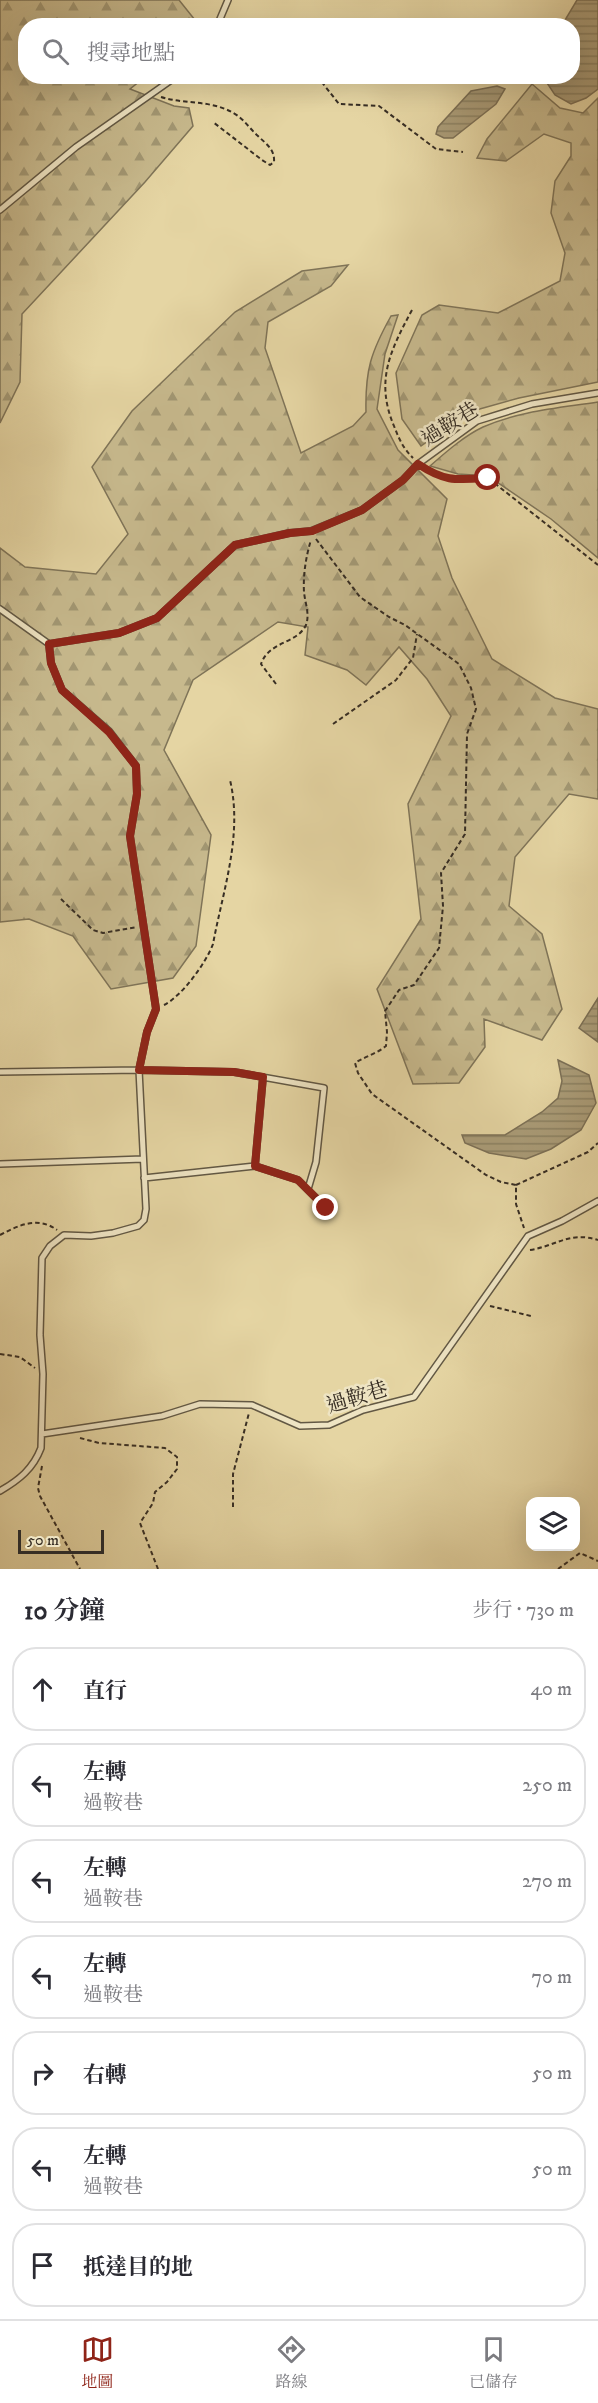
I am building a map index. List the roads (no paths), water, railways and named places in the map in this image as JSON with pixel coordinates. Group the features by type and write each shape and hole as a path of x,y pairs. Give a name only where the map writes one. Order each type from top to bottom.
{"lane":[{"path":"220,18 228,0"},
{"path":"0,210 76,147 166,84"},
{"name":"過鞍巷","path":"49,644 119,633 157,618 235,545 290,533 312,531 362,510 403,480 418,464 477,421 532,404 598,393"},
{"path":"0,609 49,644 51,663 62,690 109,732 136,766 137,794 130,836 143,926 152,968 156,1009 147,1032 139,1070 146,1209 142,1223 138,1226 91,1236 64,1235 50,1246 42,1258 41,1448 38,1457 24,1476 0,1491"},
{"path":"0,1072 139,1070 234,1072 324,1088 316,1162 308,1190"},
{"path":"255,1166 263,1077"},
{"path":"0,1164 143,1159"},
{"path":"144,1178 255,1166 298,1180 326,1208"},
{"name":"過鞍巷","path":"42,1434 162,1416 200,1404 252,1405 300,1426 329,1425 363,1410 414,1397 482,1303 496,1278 528,1236 598,1201"}]}
